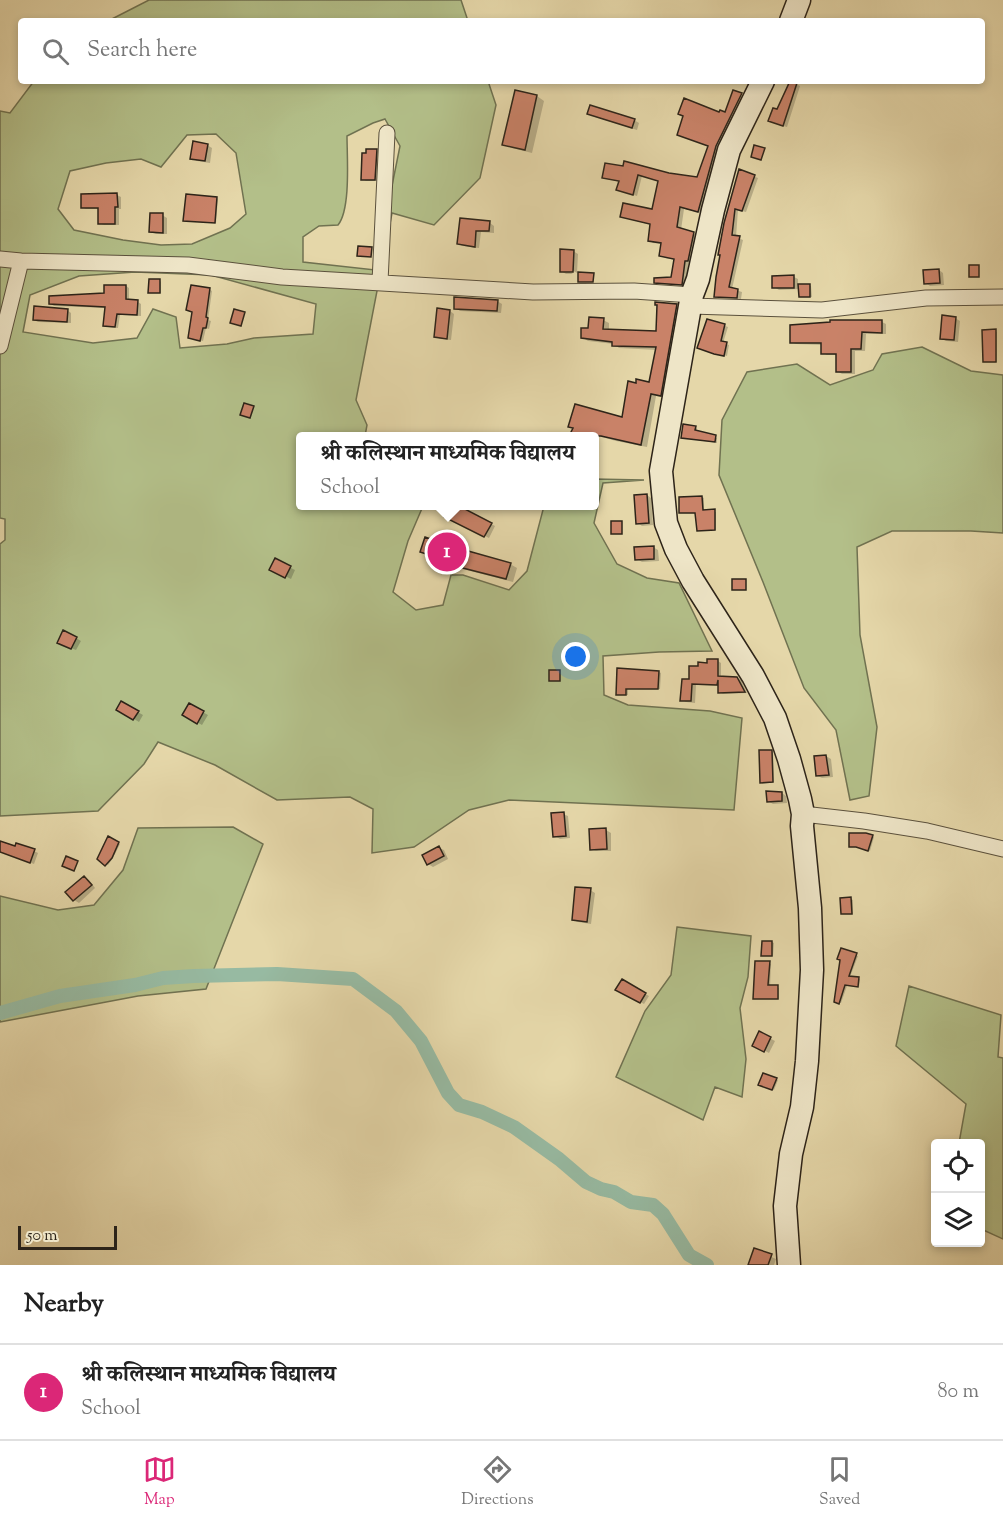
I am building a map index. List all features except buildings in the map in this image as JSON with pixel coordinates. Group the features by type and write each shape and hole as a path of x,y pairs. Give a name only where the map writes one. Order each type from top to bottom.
{"street":[{"path":"792,18 799,0"},
{"path":"762,84 729,150 713,210 691,301 661,471 666,523 676,549 693,581 753,676 775,718 789,759 803,814 812,970 802,1107 791,1154 785,1206 789,1265"},
{"path":"380,282 387,133"},
{"path":"0,258 21,261 188,265 282,277 533,292 634,291 691,301 822,310 926,298 1003,297"},
{"path":"0,346 21,261"},
{"path":"803,814 927,831 1003,849"}],"green space":[{"path":"149,0 461,0 467,18 114,18"},
{"path":"32,84 489,84 496,105 480,178 434,225 392,213 356,400 367,425 366,432 296,432 296,510 421,510 408,541 393,592 416,610 443,605 451,575 463,575 509,590 527,571 543,510 597,510 594,523 617,564 647,578 679,583 712,651 603,656 604,695 628,705 710,711 742,718 734,810 509,800 469,810 414,847 372,853 373,809 350,797 277,800 215,765 158,742 144,764 98,811 0,816 0,544 5,540 5,519 0,518 0,111 10,113","holes":["385,119 400,146 375,270 303,262 303,237 319,226 338,225 342,217 347,195 347,136","216,134 236,153 246,214 230,228 192,244 161,245 74,230 58,209 70,171 106,163 141,159 161,167 187,135","135,272 211,275 316,304 313,334 254,338 227,344 180,348 176,317 153,309 137,338 93,343 23,332 30,295 79,276"]},
{"path":"922,347 971,371 1003,375 1003,533 892,531 857,547 860,635 877,727 869,796 850,800 836,730 804,688 719,475 722,420 747,372 797,364 830,385 873,370 882,354"},
{"path":"599,479 644,480 603,483 599,501"},
{"path":"233,827 263,844 206,989 138,996 0,1022 0,896 58,910 94,905 123,870 138,828"},
{"path":"677,927 751,936 748,977 740,1008 746,1059 742,1097 715,1087 703,1120 616,1077 645,1011 671,975"},
{"path":"909,986 1001,1015 998,1057 1003,1058 1003,1239 985,1231 985,1139 960,1139 966,1104 896,1046"}],"waterway":[{"path":"0,1013 60,996 135,985 163,978 277,974 353,979 396,1011 421,1041 448,1093 459,1105 482,1112 514,1127 559,1159 586,1182 614,1192 631,1202 653,1205 663,1214 689,1255 707,1265"}],"place":[{"name":"श्री कलिस्थान माध्यमिक विद्यालय","path":"447,552"}]}
